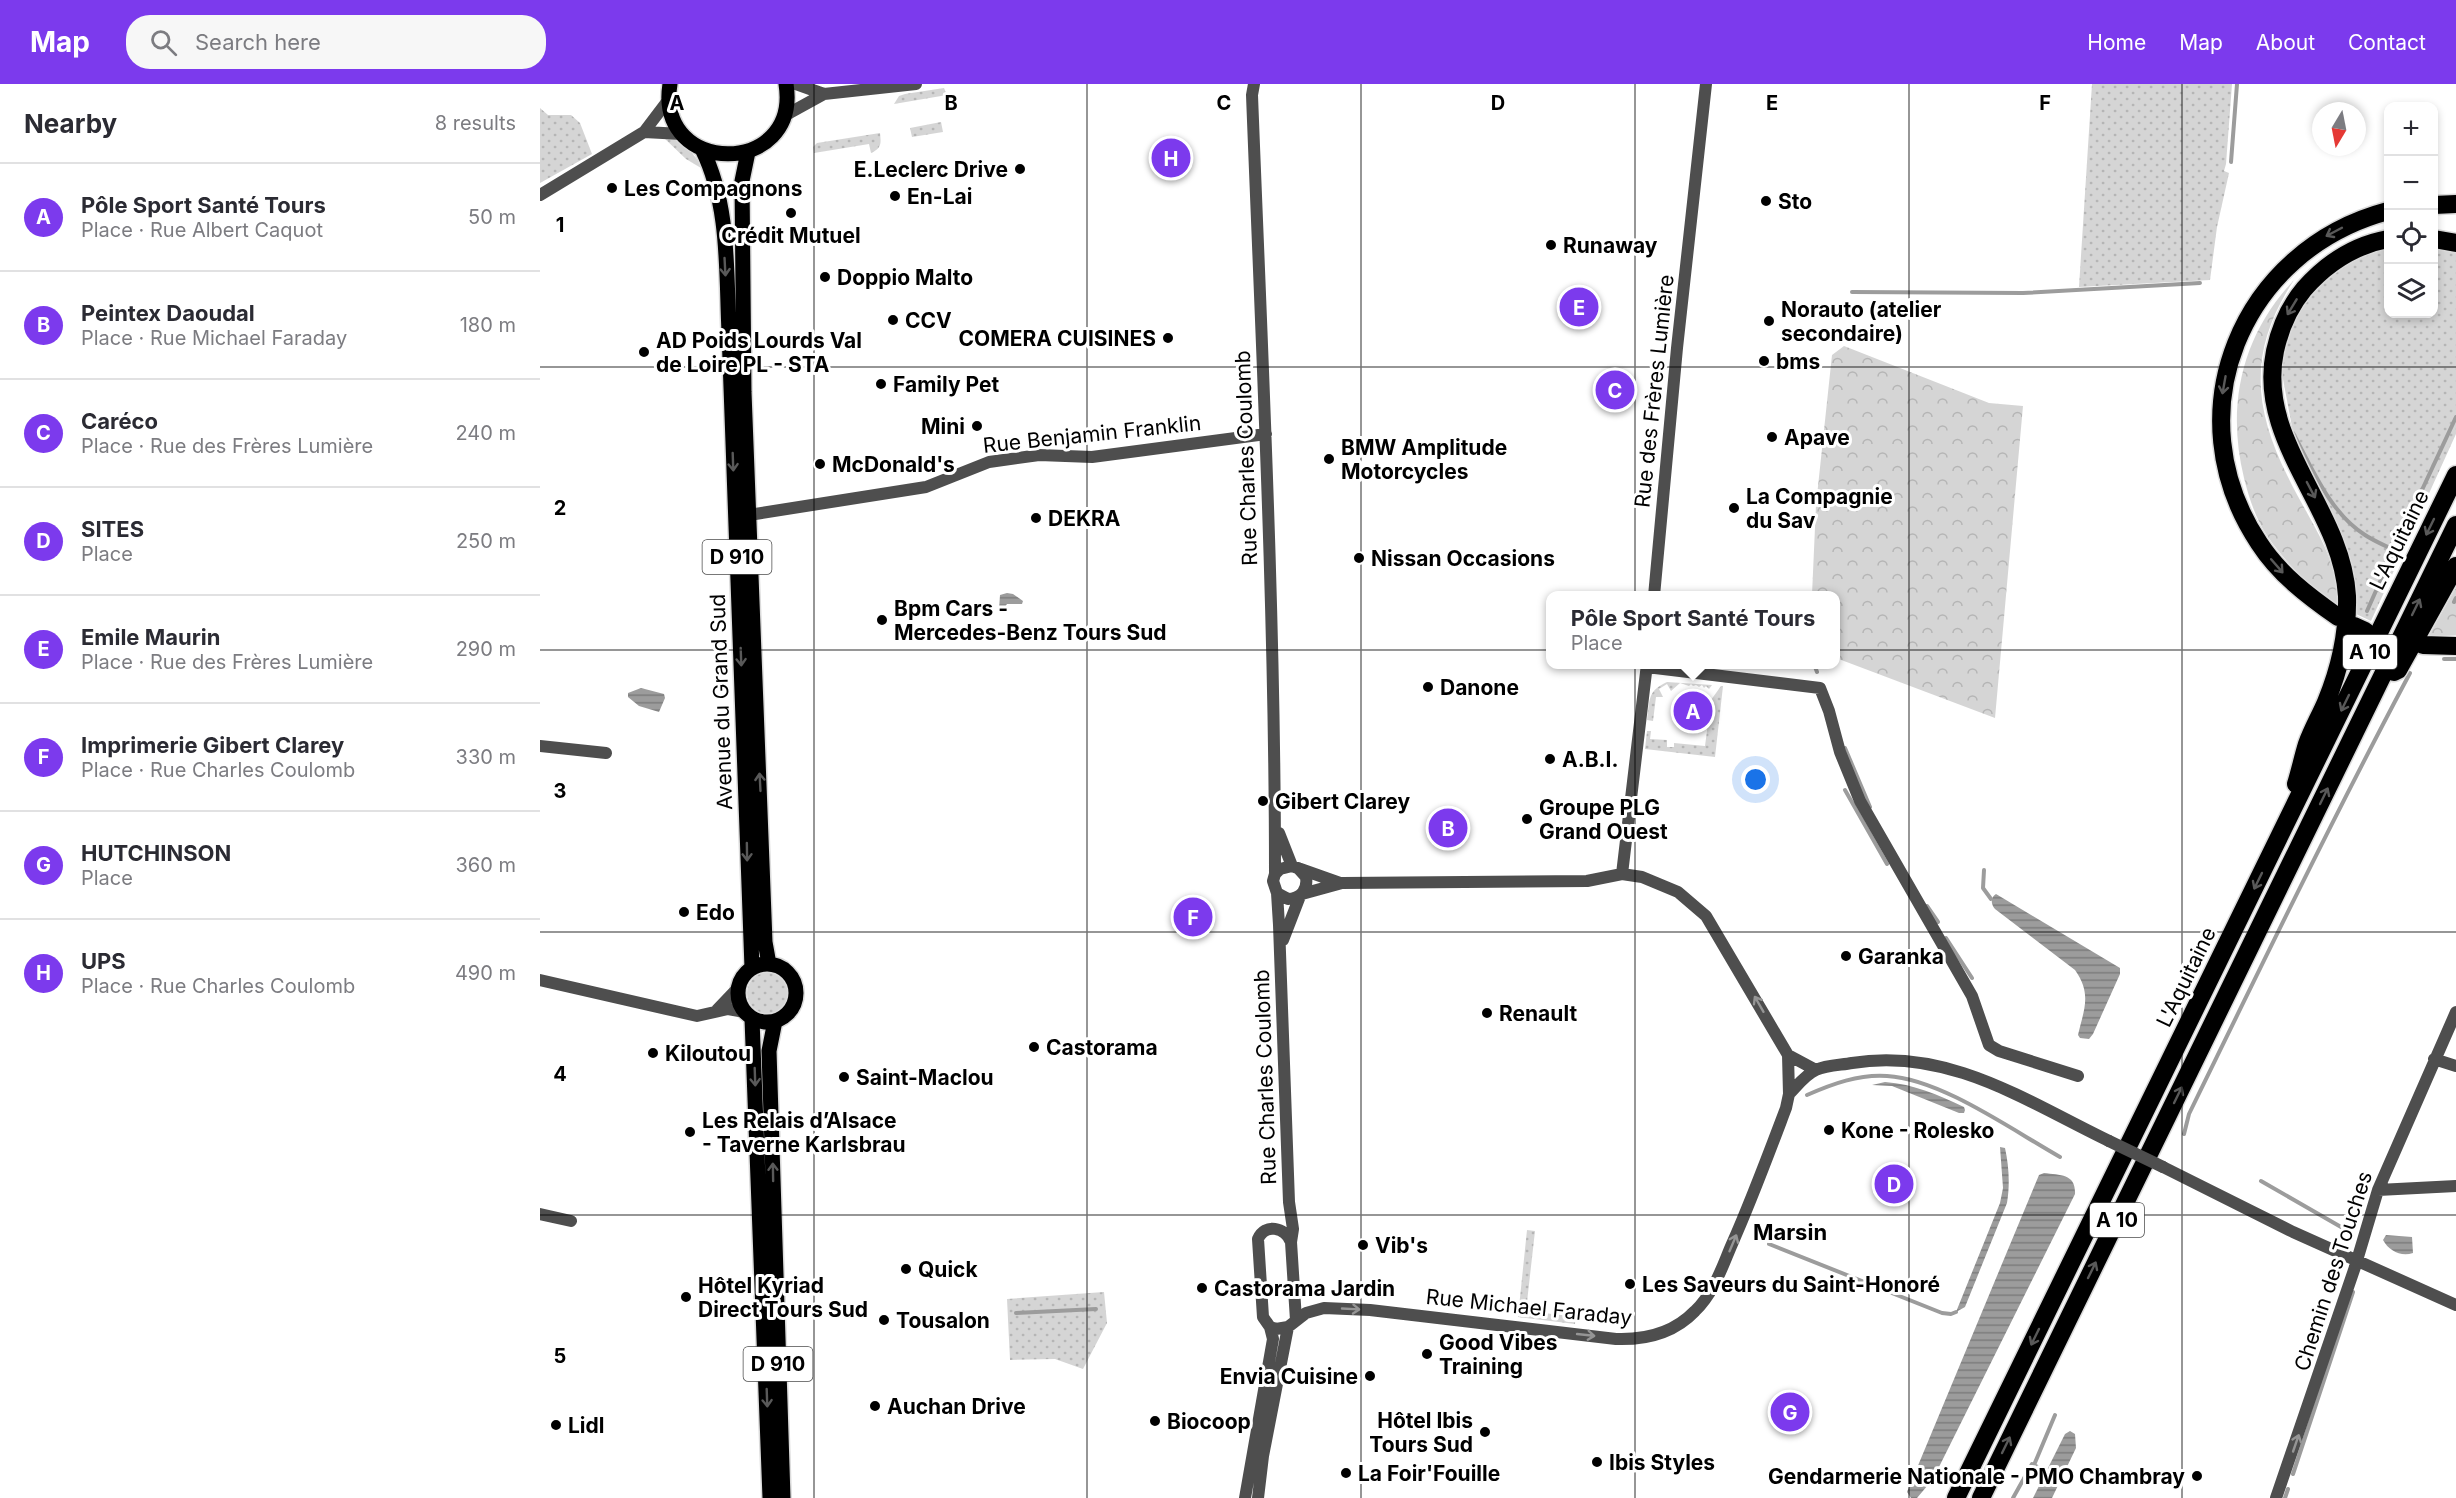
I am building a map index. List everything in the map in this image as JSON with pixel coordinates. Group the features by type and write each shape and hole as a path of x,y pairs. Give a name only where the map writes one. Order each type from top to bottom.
{"highway":[{"path":"2438,205 2456,204"},
{"path":"2352,625 2313,600 2286,576 2259,543 2247,523 2229,479 2224,456 2223,389 2233,350 2246,320 2279,274 2316,242 2336,231 2384,213"},
{"path":"2438,240 2456,243"},
{"path":"2283,829 2308,742 2341,660 2346,631 2347,602 2344,572 2336,544 2287,444 2276,412 2273,385 2274,359 2282,327 2290,310 2315,277 2352,251 2384,241"},
{"name":"L'Aquitaine","path":"1956,1498 2456,475"},
{"name":"A 10","path":"1981,1498 2456,525"},
{"path":"2381,678 2398,670 2456,566"},
{"path":"2423,645 2456,646"}],"main road":[{"path":"669,92 673,117 682,134 702,149 725,155 748,152 770,138 784,116 788,97 786,84"},
{"name":"Avenue du Grand Sud","path":"702,149 713,172 723,228 729,332 752,968"},
{"name":"Avenue du Grand Sud","path":"748,152 742,181 742,221 749,515 765,942 769,964"},
{"path":"769,964 784,969 790,975 796,989 794,1005 790,1012 775,1022 767,1023 749,1015 740,1004 738,988 741,980 752,968 769,964"},
{"path":"749,1015 770,1498"},
{"name":"D 910","path":"775,1022 769,1051 783,1498"}],"street":[{"path":"796,84 824,94"},
{"path":"784,116 824,94 916,84"},
{"name":"Rue des Frères Lumière","path":"1654,591 1677,348 1706,84"},
{"name":"Rue Charles Coulomb","path":"1251,88 1266,434 1277,820 1273,880 1277,893 1289,1202 1293,1229 1291,1242 1292,1324 1263,1456 1258,1498"},
{"path":"540,195 644,132 669,92"},
{"path":"644,132 682,134"},
{"name":"Rue Benjamin Franklin","path":"749,515 926,487 989,462 1039,455 1092,457 1266,434"},
{"path":"1622,874 1647,669"},
{"path":"1671,669 1820,688 1829,711 1839,752 1860,801 1972,996 1989,1046 2078,1076"},
{"path":"540,746 606,753"},
{"name":"Rue Charles Coulomb","path":"1277,820 1284,847 1295,867 1306,877 1306,889 1290,919 1280,950"},
{"path":"1275,874 1280,869 1295,867"},
{"name":"Rue Michael Faraday","path":"1292,1324 1314,1310 1324,1308 1370,1310 1616,1339 1642,1338 1663,1333 1694,1313 1711,1292 1750,1202 1786,1108 1789,1094 1788,1055 1710,922 1701,911 1673,890 1642,877 1622,874 1587,881 1341,883 1295,867"},
{"name":"Rue Michael Faraday","path":"1301,895 1341,883"},
{"path":"1277,893 1288,899 1301,895"},
{"path":"540,980 697,1016 728,1009 749,1015"},
{"path":"717,1010 738,988"},
{"name":"Chemin des Touches","path":"2276,1498 2357,1260 2378,1190 2456,1012"},
{"path":"1788,1055 1816,1070"},
{"path":"1789,1094 1816,1070 1870,1060 1893,1059 1933,1063 1961,1071 2293,1232 2456,1305"},
{"path":"2434,1059 2456,1066"},
{"path":"2378,1190 2456,1186"},
{"name":"Rue Charles Coulomb","path":"1245,1498 1273,1339 1270,1327 1263,1317 1257,1245 1260,1234 1270,1228 1276,1228 1289,1202"},
{"path":"540,1214 571,1221"},
{"path":"1276,1228 1284,1231 1291,1242"},
{"path":"1270,1327 1276,1329 1292,1324"}],"green space":[{"path":"2092,84 2232,84 2224,171 2229,173 2217,227 2210,280 2079,287"},
{"path":"944,88 947,95 894,104 899,96 905,94"},
{"path":"540,108 548,115 571,115 580,123 592,154 540,183"},
{"path":"941,122 943,132 912,137 910,128"},
{"path":"880,133 880,145 871,153 869,144 814,153 813,147 817,143"},
{"path":"670,136 684,144 703,166 701,168 686,159 664,138"},
{"path":"2438,245 2456,248 2456,434 2371,621 2354,613 2287,432 2292,427 2283,379 2277,377 2286,333 2308,293 2329,271 2384,246 2384,318 2438,318"},
{"path":"2294,280 2279,305 2269,330 2263,354 2262,401 2267,426 2276,451 2328,554 2337,588 2339,607 2319,592 2292,566 2264,530 2248,493 2239,451 2238,398 2243,372 2262,324 2276,301"},
{"path":"1844,346 1989,403 2023,406 1995,718 1840,660 1840,591 1812,591 1816,505 1832,355"},
{"path":"2455,589 2456,635 2428,637"},
{"path":"1667,682 1712,685 1709,689 1702,685 1699,687 1680,683 1671,691 1667,684 1659,689 1663,697 1656,697 1653,721 1647,720 1649,702 1653,693"},
{"path":"1723,686 1715,757 1645,749 1647,731 1651,731 1650,739 1667,740 1667,747 1674,747 1674,743 1705,746 1711,700"},
{"path":"768,972 783,978 789,993 783,1008 768,1014 753,1008 747,993 753,978"},
{"path":"1527,1230 1535,1231 1526,1311 1570,1316 1571,1306 1576,1306 1575,1324 1518,1317"},
{"path":"1104,1292 1107,1323 1083,1369 1055,1359 1010,1360 1007,1299"}],"shaded area":[{"path":"1007,593 1023,601 1022,604 1007,604 1002,611 999,610 1000,595"},
{"path":"641,688 664,694 665,698 659,712 639,706 628,697 628,693"},
{"path":"1996,894 2120,968 2120,974 2089,1039 2080,1038 2078,1035 2085,994 2075,970 1995,909 1992,901"},
{"path":"1885,1082 1906,1085 1935,1094 1964,1107 1964,1113 1892,1086 1872,1085"},
{"path":"2000,1147 2005,1148 2007,1162 2009,1182 2007,1203 1965,1307 1956,1312 2000,1203 2003,1188"},
{"path":"2044,1173 2062,1175 2070,1179 2075,1187 2075,1194 1933,1479 1917,1498 1911,1498 1907,1492 2039,1175"},
{"path":"2386,1235 2412,1237 2413,1253 2400,1254 2392,1250 2383,1240"},
{"path":"2070,1431 2075,1434 2076,1448 2052,1498 2033,1498 2065,1434"}],"waterway":[{"path":"2231,162 2237,84"},
{"path":"1852,292 2023,293 2200,283"},
{"path":"2293,433 2323,489 2342,515 2365,535 2394,550 2456,417"},
{"path":"2367,611 2394,550"},
{"path":"2454,602 2456,598"},
{"path":"2444,659 2456,659"},
{"path":"2184,1134 2189,1114 2243,1003 2410,673"},
{"path":"1845,748 1870,807"},
{"path":"1845,790 1887,864"},
{"path":"1984,870 1983,888 1991,899"},
{"path":"1927,906 1938,922"},
{"path":"1946,938 1972,978"},
{"path":"1807,1095 1856,1078 1887,1076 1908,1079 1953,1096 2060,1157"},
{"path":"2261,1181 2348,1231"},
{"path":"1769,1244 1942,1313 1956,1312"},
{"path":"2293,1474 2353,1292"},
{"path":"1016,1313 1096,1309"},
{"path":"2034,1465 2055,1415"},
{"path":"2013,1498 2032,1464 2047,1472"},
{"path":"2285,1498 2288,1489"}],"place":[{"name":"UPS","path":"1171,158"},
{"name":"E.Leclerc Drive","path":"1020,169"},
{"name":"Les Compagnons","path":"612,188"},
{"name":"En-Lai","path":"895,196"},
{"name":"Sto","path":"1766,201"},
{"name":"Crédit Mutuel","path":"791,213"},
{"name":"Runaway","path":"1551,245"},
{"name":"Doppio Malto","path":"825,277"},
{"name":"Emile Maurin","path":"1579,307"},
{"name":"CCV","path":"893,320"},
{"name":"Norauto (atelier secondaire)","path":"1769,321"},
{"name":"COMERA CUISINES","path":"1168,338"},
{"name":"AD Poids Lourds Val de Loire PL - STA","path":"644,352"},
{"name":"bms","path":"1764,361"},
{"name":"Family Pet","path":"881,384"},
{"name":"Caréco","path":"1615,390"},
{"name":"Mini","path":"977,426"},
{"name":"Apave","path":"1772,437"},
{"name":"BMW Amplitude Motorcycles","path":"1329,459"},
{"name":"McDonald's","path":"820,464"},
{"name":"La Compagnie du Sav","path":"1734,508"},
{"name":"DEKRA","path":"1036,518"},
{"name":"Nissan Occasions","path":"1359,558"},
{"name":"Bpm Cars - Mercedes-Benz Tours Sud","path":"882,620"},
{"name":"Danone","path":"1428,687"},
{"name":"Pôle Sport Santé Tours","path":"1693,711"},
{"name":"A.B.I.","path":"1550,759"},
{"name":"Gibert Clarey","path":"1263,801"},
{"name":"Groupe PLG Grand Ouest","path":"1527,819"},
{"name":"Peintex Daoudal","path":"1448,828"},
{"name":"Edo","path":"684,912"},
{"name":"Imprimerie Gibert Clarey","path":"1193,917"},
{"name":"Garanka","path":"1846,956"},
{"name":"Renault","path":"1487,1013"},
{"name":"Castorama","path":"1034,1047"},
{"name":"Kiloutou","path":"653,1053"},
{"name":"Saint-Maclou","path":"844,1077"},
{"name":"Kone - Rolesko","path":"1829,1130"},
{"name":"Les Relais d’Alsace - Taverne Karlsbrau","path":"690,1132"},
{"name":"SITES","path":"1894,1184"},
{"name":"Vib's","path":"1363,1245"},
{"name":"Quick","path":"906,1269"},
{"name":"Les Saveurs du Saint-Honoré","path":"1630,1284"},
{"name":"Castorama Jardin","path":"1202,1288"},
{"name":"Hôtel Kyriad Direct Tours Sud","path":"686,1297"},
{"name":"Tousalon","path":"884,1320"},
{"name":"Good Vibes Training","path":"1427,1354"},
{"name":"Envia Cuisine","path":"1370,1376"},
{"name":"Auchan Drive","path":"875,1406"},
{"name":"HUTCHINSON","path":"1790,1412"},
{"name":"Biocoop","path":"1155,1421"},
{"name":"Lidl","path":"556,1425"},
{"name":"Hôtel Ibis Tours Sud","path":"1485,1432"},
{"name":"Ibis Styles","path":"1597,1462"},
{"name":"La Foir'Fouille","path":"1346,1473"},
{"name":"Gendarmerie Nationale - PMO Chambray","path":"2197,1476"}],"district":[{"name":"Marsin","path":"1790,1232"}]}
